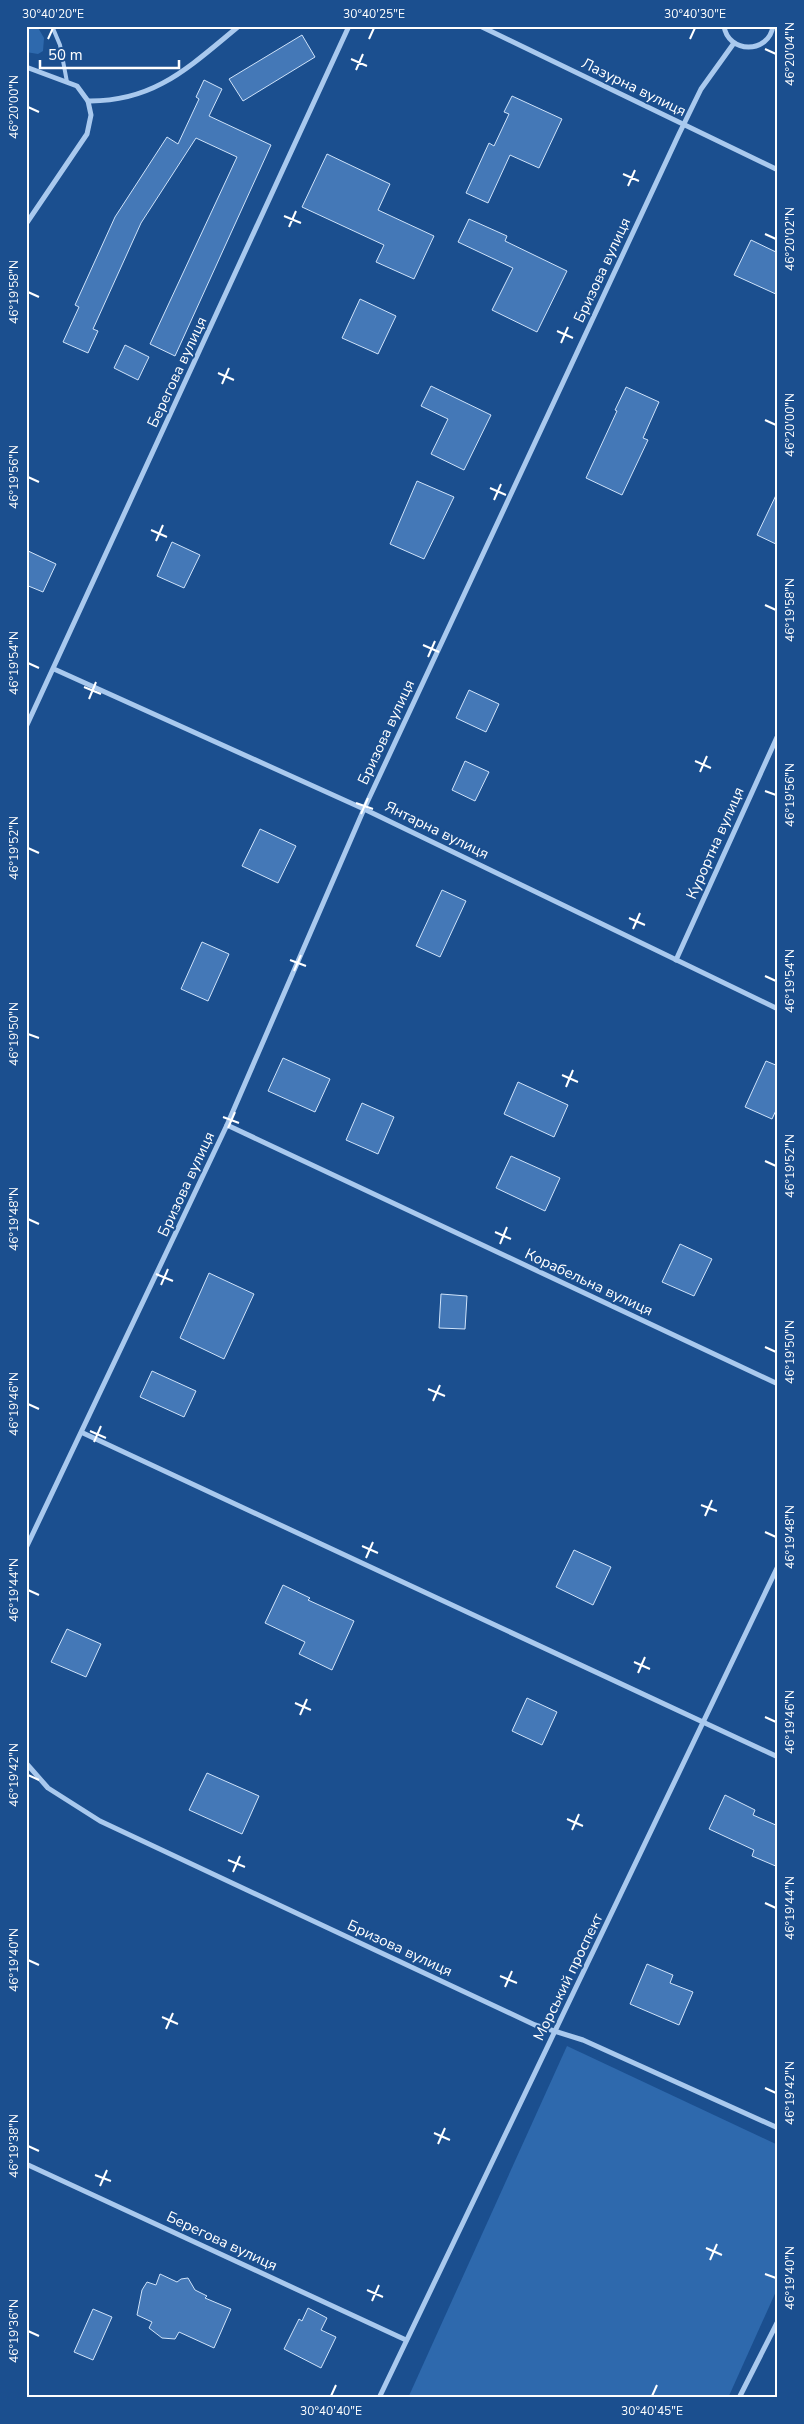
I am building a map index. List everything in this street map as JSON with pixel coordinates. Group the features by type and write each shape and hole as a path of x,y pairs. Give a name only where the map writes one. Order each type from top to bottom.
{"street":[{"path":"88,100 111,101 141,94 177,77 239,26"},
{"name":"Берегова вулиця","path":"26,727 350,26"},
{"name":"Лазурна вулиця","path":"480,26 778,170"},
{"path":"724,26 728,37 734,43 749,48 769,38 774,29"},
{"name":"Бризова вулиця","path":"26,1548 83,1433 227,1125 364,808 683,125 701,89 734,43"},
{"path":"26,67 77,86 88,100 91,115 87,134 26,224"},
{"name":"Янтарна вулиця","path":"54,669 364,808 778,1010"},
{"name":"Курортна вулиця","path":"676,960 778,736"},
{"name":"Корабельна вулиця","path":"227,1125 778,1384"},
{"path":"83,1433 778,1757"},
{"name":"Морський проспект","path":"380,2398 406,2340 778,1566"},
{"name":"Бризова вулиця","path":"26,1763 48,1788 100,1821 535,2025 583,2040 778,2128"},
{"name":"Берегова вулиця","path":"26,2164 406,2340"},
{"path":"739,2398 778,2321"}],"lane":[{"path":"52,26 60,45 66,82"}],"shaded area":[{"path":"26,26 37,26 44,38 43,51 38,54 26,52"},
{"path":"567,2046 778,2145 778,2287 728,2398 408,2398"}],"building":[{"path":"302,35 315,57 243,101 229,79"},
{"path":"204,80 222,89 209,116 271,145 175,356 150,344 237,157 196,138 141,223 93,329 98,331 88,353 63,342 79,307 75,305 115,217 167,137 178,144 199,99 196,97"},
{"path":"512,96 562,119 539,168 510,155 488,203 466,193 489,143 494,146 509,114 504,112"},
{"path":"327,154 390,184 378,210 434,236 414,279 376,262 384,245 302,207"},
{"path":"469,219 507,236 505,241 567,271 537,332 492,310 513,268 458,242"},
{"path":"751,240 778,253 778,295 734,275"},
{"path":"360,299 396,316 378,354 342,338"},
{"path":"125,345 149,357 138,380 114,368"},
{"path":"431,386 491,415 464,470 431,454 448,419 421,406"},
{"path":"626,387 659,402 643,438 648,440 622,495 586,478"},
{"path":"417,481 454,497 424,559 390,544"},
{"path":"778,491 778,545 757,535"},
{"path":"172,542 200,555 184,588 157,576"},
{"path":"26,550 56,564 43,592 26,585"},
{"path":"469,690 499,704 486,732 456,718"},
{"path":"465,761 489,772 475,801 452,790"},
{"path":"260,829 296,846 278,883 242,866"},
{"path":"442,890 466,901 440,957 416,946"},
{"path":"202,942 229,954 208,1001 181,989"},
{"path":"283,1058 330,1079 315,1112 268,1091"},
{"path":"766,1061 778,1066 778,1106 772,1119 745,1107"},
{"path":"518,1082 568,1105 554,1137 504,1114"},
{"path":"362,1103 394,1117 378,1154 346,1140"},
{"path":"511,1156 560,1178 545,1211 496,1188"},
{"path":"680,1244 712,1259 694,1296 662,1282"},
{"path":"209,1273 254,1294 224,1359 180,1338"},
{"path":"441,1294 467,1296 465,1329 439,1328"},
{"path":"152,1371 196,1391 184,1417 140,1397"},
{"path":"574,1550 611,1567 593,1605 556,1587"},
{"path":"283,1585 310,1598 308,1600 354,1621 332,1670 299,1654 305,1642 265,1623"},
{"path":"67,1629 101,1644 86,1677 51,1662"},
{"path":"527,1698 557,1712 542,1745 512,1731"},
{"path":"207,1773 259,1796 242,1834 189,1810"},
{"path":"725,1795 755,1810 753,1815 778,1826 778,1867 752,1856 754,1850 709,1829"},
{"path":"647,1964 673,1975 670,1983 693,1992 679,2025 630,2004"},
{"path":"160,2274 177,2282 188,2278 195,2290 207,2296 205,2298 231,2309 214,2348 179,2332 175,2339 162,2338 149,2328 152,2322 137,2315 142,2290 147,2282 156,2285"},
{"path":"308,2308 327,2318 321,2330 336,2337 321,2368 284,2349 299,2319 302,2321"},
{"path":"93,2309 112,2317 93,2360 74,2352"}]}
